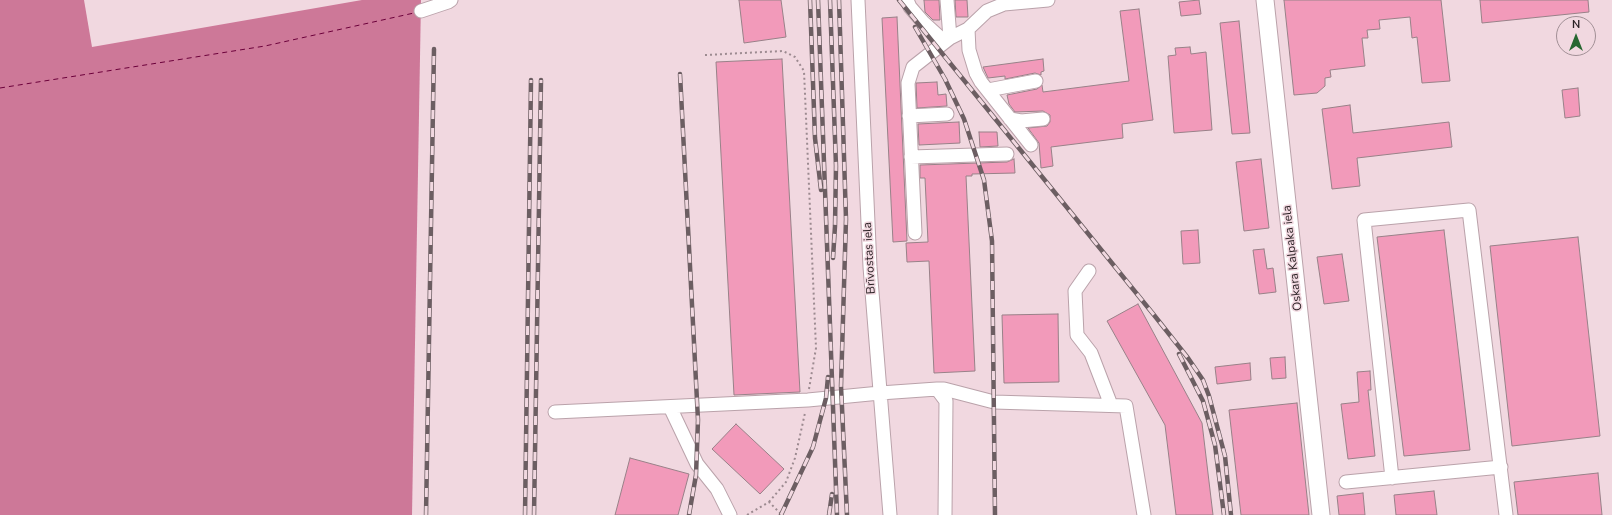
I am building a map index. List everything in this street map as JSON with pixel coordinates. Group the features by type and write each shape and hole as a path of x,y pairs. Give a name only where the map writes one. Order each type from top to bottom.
{"main road":[{"name":"Oskara Kalpaka iela","path":"1265,0 1322,515"}],"street":[{"name":"Brīvostas iela","path":"858,0 870,267 890,515"},
{"path":"907,0 910,7 923,22 947,40"},
{"path":"947,0 947,40"},
{"path":"915,233 908,83 913,67 947,40 968,29 986,12 1004,4 1048,0"},
{"path":"421,11 451,1"},
{"path":"968,29 968,50 976,74 1010,120 1031,145"},
{"path":"988,90 1036,81"},
{"path":"909,116 947,114"},
{"path":"1010,120 1043,120"},
{"path":"911,157 1007,154"},
{"path":"1392,478 1364,220 1469,210 1506,515"},
{"path":"1089,272 1075,291 1077,335 1091,353 1111,406"},
{"path":"937,389 946,401 945,515"},
{"path":"556,412 808,400 937,389 944,389 994,402 1126,406 1144,515"},
{"path":"670,406 697,464 717,489 730,515"},
{"path":"1346,482 1501,467"}],"path":[{"path":"705,55 783,51 795,57 804,71 816,348 808,400 795,458 786,482 768,502 747,515"},
{"path":"768,502 782,515"}],"shaded area":[{"path":"0,0 421,0 412,515 0,515"}],"pier":[{"path":"84,0 362,0 92,47"}],"building":[{"path":"739,0 781,0 786,37 744,43"},
{"path":"924,0 939,0 940,20 933,20 925,12"},
{"path":"955,0 967,0 968,17 956,17"},
{"path":"1199,0 1201,14 1181,16 1179,2"},
{"path":"1284,0 1441,0 1450,81 1422,83 1417,37 1412,38 1410,17 1379,20 1380,29 1367,30 1368,38 1362,38 1365,66 1330,70 1331,77 1325,78 1325,86 1317,93 1294,95"},
{"path":"1480,0 1588,0 1589,12 1482,23"},
{"path":"1139,9 1153,120 1122,124 1123,138 1051,147 1053,166 1041,168 1039,143 1028,128 1047,126 1050,122 1050,115 1043,111 1015,112 1009,104 1007,95 1037,89 1042,85 1043,92 1129,81 1120,11"},
{"path":"897,17 907,241 893,242 882,18"},
{"path":"1239,21 1250,133 1232,134 1220,23"},
{"path":"1190,47 1191,54 1206,52 1212,130 1174,133 1168,56 1176,55 1175,48"},
{"path":"782,59 800,392 734,395 716,62"},
{"path":"1043,59 1044,71 1041,72 1041,75 1035,73 1005,79 1005,76 988,78 983,67"},
{"path":"937,82 938,95 946,94 947,106 917,108 916,83"},
{"path":"1578,88 1580,116 1565,118 1562,90"},
{"path":"1350,105 1353,133 1449,122 1452,147 1357,158 1360,186 1332,189 1322,109"},
{"path":"959,122 960,143 919,145 918,124"},
{"path":"979,132 997,132 998,146 980,147"},
{"path":"1014,159 1015,173 972,174 972,176 966,176 975,371 934,373 929,261 907,262 906,243 928,242 925,178 920,178 920,165 1007,162"},
{"path":"1261,159 1269,228 1244,231 1236,162"},
{"path":"1198,230 1200,263 1183,264 1181,231"},
{"path":"1444,230 1470,450 1404,456 1377,237"},
{"path":"1578,237 1600,436 1512,446 1490,246"},
{"path":"1264,249 1267,269 1273,268 1276,292 1259,294 1253,250"},
{"path":"1342,254 1349,301 1324,304 1317,257"},
{"path":"1138,304 1202,423 1213,515 1176,515 1165,425 1107,321"},
{"path":"1058,314 1059,382 1004,383 1002,315"},
{"path":"1285,357 1286,378 1272,379 1270,358"},
{"path":"1250,363 1251,380 1217,384 1215,367"},
{"path":"1370,371 1371,390 1368,390 1375,456 1348,459 1341,404 1359,402 1357,372"},
{"path":"1297,403 1309,515 1241,515 1229,410"},
{"path":"736,424 784,469 760,494 712,449"},
{"path":"630,458 689,474 678,515 615,515"},
{"path":"1598,473 1602,515 1518,515 1514,482"},
{"path":"1434,491 1437,515 1396,515 1394,495"},
{"path":"1363,493 1365,515 1339,515 1337,496"}],"ferry route":[{"path":"0,88 265,46 414,13"}],"railway":[{"path":"810,0 815,138 821,190"},
{"path":"818,0 837,515"},
{"path":"830,0 836,166 833,258"},
{"path":"839,0 846,219 841,386 847,515"},
{"path":"899,0 1154,315 1188,358 1203,380 1209,396 1225,456 1231,515"},
{"path":"915,27 945,79 964,119 984,180 992,241 995,515"},
{"path":"426,515 434,49"},
{"path":"680,74 698,420 696,475 689,515"},
{"path":"525,515 531,80"},
{"path":"534,515 541,80"},
{"path":"1179,354 1203,401 1215,445 1224,515"},
{"path":"781,515 813,447 826,398 828,377"},
{"path":"829,515 832,494"}]}
